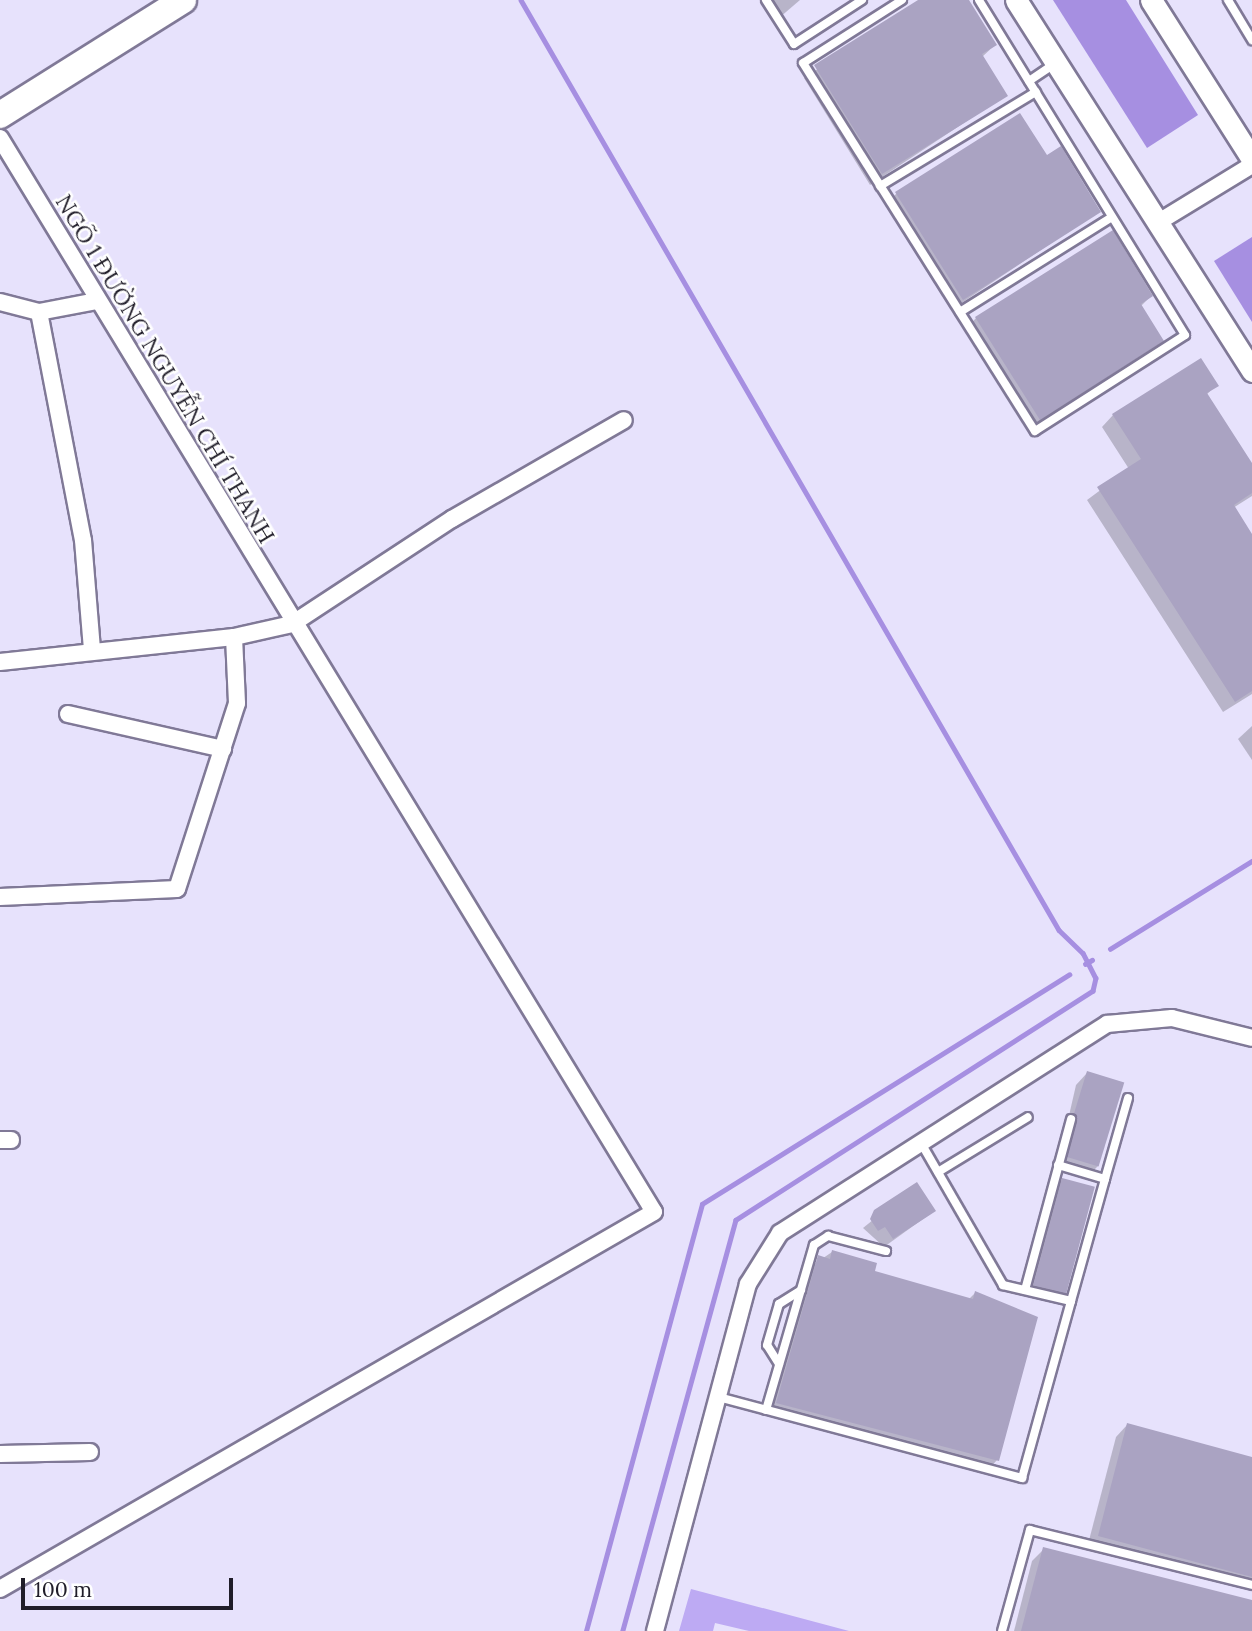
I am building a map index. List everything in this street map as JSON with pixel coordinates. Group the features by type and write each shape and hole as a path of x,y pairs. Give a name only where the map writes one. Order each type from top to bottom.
{"main road":[{"path":"0,115 180,1"}],"street":[{"path":"1016,0 1252,371"},
{"path":"1151,0 1252,159"},
{"name":"NGÕ 1 ĐƯỜNG NGUYỄN CHÍ THANH","path":"0,138 96,301 299,618 654,1212 0,1589"},
{"path":"1157,223 1252,165"},
{"path":"0,302 39,312 96,301"},
{"path":"39,312 83,540 92,649"},
{"path":"0,662 92,649 234,636 299,618 624,421"},
{"path":"0,897 177,889 237,703 234,636"},
{"path":"68,714 223,749"},
{"path":"656,1631 753,1271 780,1233 920,1141 1107,1024 1165,1017 1252,1038"},
{"path":"0,1454 90,1452"}],"lane":[{"path":"766,0 794,44 862,0"},
{"path":"902,0 803,62 1035,431 1185,335 979,0"},
{"path":"1228,0 1252,40"},
{"path":"1029,81 1056,63"},
{"path":"880,186 1036,92"},
{"path":"960,312 1112,217"},
{"path":"718,1397 1022,1478 1128,1098"},
{"path":"938,1172 1028,1117"},
{"path":"1024,1290 1071,1119"},
{"path":"920,1141 1003,1285 1072,1301"},
{"path":"1058,1165 1105,1179"},
{"path":"766,1410 814,1245 828,1236 886,1251"},
{"path":"779,1364 767,1345 779,1304 801,1290"},
{"path":"1002,1631 1030,1530 1252,1585"}],"shaded area":[{"path":"1053,0 1126,0 1198,115 1147,148"},
{"path":"1252,237 1252,322 1214,261"},
{"path":"691,1589 849,1631 749,1631 715,1623 713,1631 679,1631"}],"building":[{"path":"918,0 969,0 997,45 982,54 1008,96 882,174 814,65"},
{"path":"1020,113 1047,155 1061,146 1101,212 963,300 895,192"},
{"path":"1113,230 1153,296 1141,304 1164,341 1040,420 975,317"},
{"path":"1201,358 1219,386 1207,393 1252,463 1252,493 1234,505 1252,534 1252,691 1235,702 1097,487 1141,459 1112,414"},
{"path":"1087,1071 1124,1082 1099,1167 1061,1155"},
{"path":"1062,1178 1095,1187 1066,1294 1033,1285"},
{"path":"917,1182 936,1211 893,1239 885,1227 878,1231 870,1219 874,1210"},
{"path":"832,1250 877,1263 875,1271 973,1299 975,1291 1038,1317 999,1461 776,1403 818,1255 830,1259"},
{"path":"1127,1423 1252,1457 1252,1577 1098,1536"},
{"path":"1043,1547 1252,1600 1252,1631 1021,1631"}],"waterway":[{"path":"521,0 1059,930 1083,953 1096,978 1093,991 736,1220 623,1631"},
{"path":"1110,949 1252,861"},
{"path":"1085,964 1092,960"},
{"path":"586,1631 702,1204 1069,975"}]}
